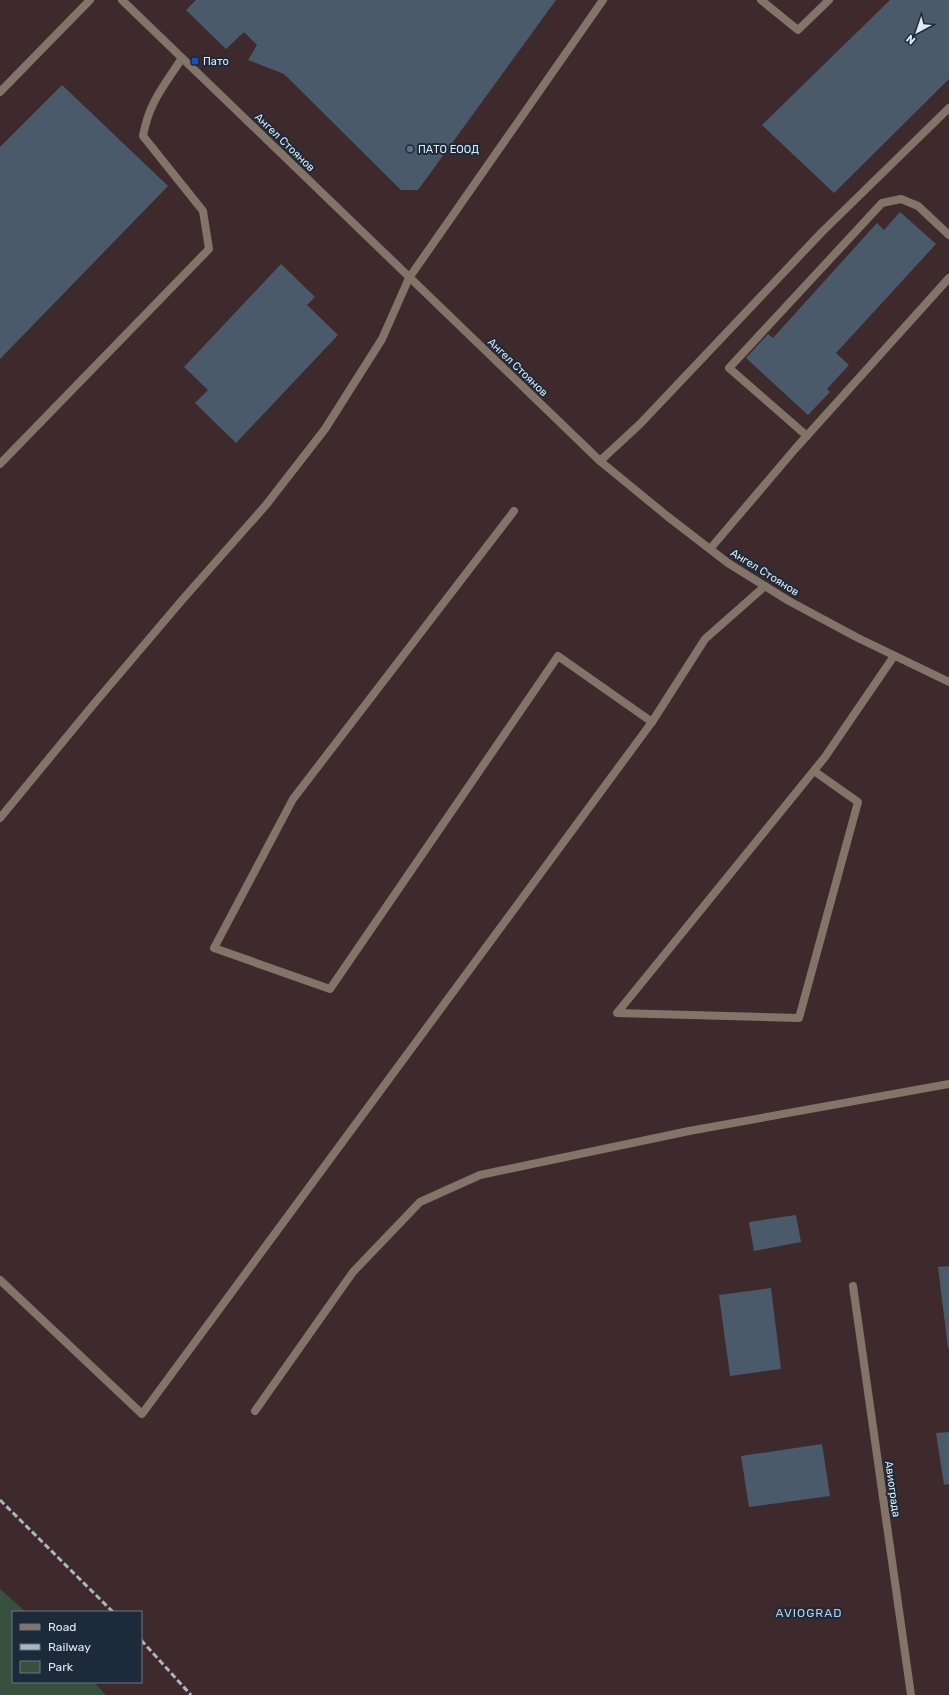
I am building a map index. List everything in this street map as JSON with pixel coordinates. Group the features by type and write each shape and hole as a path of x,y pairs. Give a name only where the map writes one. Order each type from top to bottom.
{"street":[{"path":"0,92 90,0"},
{"name":"Ангел Стоянов","path":"122,0 600,461 728,564 858,638 949,682"},
{"path":"0,818 158,628 266,505 325,429 382,340 410,278 603,0"},
{"path":"761,0 798,30 829,0"},
{"path":"0,464 210,249 203,211 143,136 146,120 152,103 182,58"},
{"path":"600,461 640,424 822,232 949,108"},
{"path":"806,436 730,368 882,204 901,199 918,206 949,235"},
{"path":"710,549 806,436 949,278"},
{"path":"514,511 294,798 214,948 330,989 558,656 652,722"},
{"path":"0,1280 142,1414 652,722 705,640 765,586"},
{"path":"814,772 858,802 799,1018 617,1013 814,772 894,656"},
{"path":"255,1411 353,1272 420,1202 480,1175 689,1131 949,1084"},
{"name":"Авиограда","path":"853,1286 911,1695"}],"shaded area":[{"path":"0,0 949,0 949,1695 106,1695 95,1683 142,1683 142,1611 25,1611 0,1589"}],"green space":[{"path":"0,1589 25,1611 12,1611 12,1683 95,1683 106,1695 0,1695"}],"building":[{"path":"196,0 556,0 418,190 401,190 284,74 248,60 257,45 244,32 226,49 186,10"},
{"path":"890,0 949,0 949,79 834,193 762,125"},
{"path":"62,85 168,186 0,359 0,147"},
{"path":"900,212 936,244 836,353 849,365 827,389 830,392 808,415 746,358 768,334 773,338 877,223 884,230"},
{"path":"281,264 315,297 307,305 338,335 236,443 195,403 208,390 184,367"},
{"path":"796,1215 801,1242 754,1251 749,1222"},
{"path":"949,1266 949,1348 948,1348 938,1267"},
{"path":"771,1288 781,1369 730,1376 719,1295"},
{"path":"949,1432 949,1484 944,1485 936,1433"},
{"path":"822,1444 830,1496 749,1507 741,1456"}],"railway":[{"path":"0,1500 112,1611"},
{"path":"142,1641 191,1695"}],"place":[{"name":"Пато","path":"195,61"},
{"name":"ПАТО ЕООД","path":"410,149"}],"district":[{"name":"AVIOGRAD","path":"809,1613"}]}
